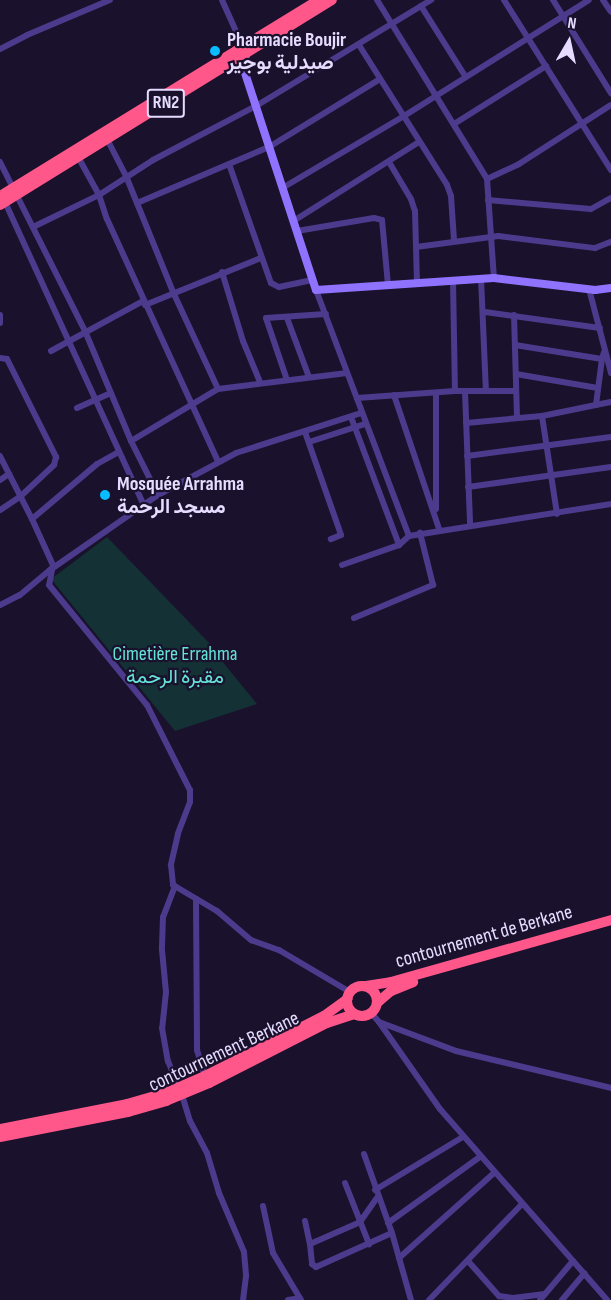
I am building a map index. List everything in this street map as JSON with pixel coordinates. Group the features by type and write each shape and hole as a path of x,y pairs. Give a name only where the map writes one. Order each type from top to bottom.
{"highway":[{"name":"RN2","path":"76,154 107,139 318,0"},
{"name":"RN2","path":"2,201 244,50 333,0"},
{"name":"contournement de Berkane","path":"366,986 391,982 611,920"},
{"path":"349,995 349,1008 354,1014 363,1016 371,1013 377,1003 391,991 415,982 611,927"},
{"path":"0,1129 180,1092 205,1076 330,1012 357,987 366,986 376,994 377,1003"},
{"name":"contournement Berkane","path":"0,1137 128,1112 180,1092 327,1023 354,1014"}],"street":[{"path":"0,49 27,35 110,0"},
{"path":"222,0 244,50 244,70 295,220 316,290 409,536"},
{"path":"378,0 487,179 494,278"},
{"path":"33,227 99,195 126,176 256,106 430,0"},
{"path":"504,0 611,170"},
{"path":"553,0 611,93"},
{"path":"284,187 404,116 589,0"},
{"path":"603,0 611,12"},
{"path":"422,6 465,76"},
{"path":"359,45 451,196 454,240"},
{"path":"454,124 546,66"},
{"path":"137,203 269,147 380,79"},
{"path":"487,179 519,164 611,105"},
{"path":"107,139 126,176 173,292 218,389"},
{"path":"295,220 419,142"},
{"path":"76,154 99,195 106,219 218,462"},
{"path":"0,162 85,331 131,441 158,495"},
{"path":"389,162 413,205 417,283"},
{"path":"229,164 261,258 274,286 313,280"},
{"path":"488,200 591,209 611,198"},
{"path":"2,201 144,505"},
{"path":"297,231 374,218 382,220 388,285"},
{"path":"416,246 491,236 596,248 611,242"},
{"path":"51,351 85,331 144,303 261,258"},
{"path":"222,272 243,341 260,382"},
{"path":"316,290 481,278 589,289 611,288"},
{"path":"481,278 485,312 486,391"},
{"path":"453,280 455,391"},
{"path":"589,289 611,373"},
{"path":"485,312 600,328"},
{"path":"286,380 266,318 326,314"},
{"path":"0,315 0,323"},
{"path":"514,315 517,418"},
{"path":"287,318 309,377"},
{"path":"515,345 602,359"},
{"path":"596,405 604,352"},
{"path":"0,358 7,359 56,458 54,465 21,495 0,510"},
{"path":"131,441 218,389 347,373"},
{"path":"516,374 598,388"},
{"path":"357,398 455,391 516,390"},
{"path":"465,392 470,525"},
{"path":"77,408 111,393"},
{"path":"436,393 436,515"},
{"path":"394,395 439,529"},
{"path":"466,423 542,416 611,402"},
{"path":"0,605 20,595 50,570 158,495 218,462 236,453 361,413"},
{"path":"542,416 557,514"},
{"path":"351,417 399,545"},
{"path":"309,442 365,424"},
{"path":"305,432 341,535 332,539"},
{"path":"467,456 611,437"},
{"path":"32,519 97,464 136,450"},
{"path":"0,456 50,557 53,565 50,570 49,585 147,705 190,790 190,802 178,834 171,865 175,886 163,917 162,950 166,992 162,1028 168,1061 190,1121 207,1153 219,1193 244,1252 246,1276 243,1300"},
{"path":"468,487 611,467"},
{"path":"0,480 9,474"},
{"path":"342,565 399,545 409,536 420,533 611,504"},
{"path":"354,618 433,585 420,533"},
{"path":"175,886 225,916 251,940 279,950 349,995"},
{"path":"196,899 197,1050 205,1076"},
{"path":"371,1013 463,1137 608,1300"},
{"path":"379,1022 456,1050 611,1088"},
{"path":"375,1190 463,1137"},
{"path":"364,1154 377,1198 392,1233 411,1300"},
{"path":"388,1223 480,1157"},
{"path":"399,1258 494,1173"},
{"path":"345,1183 369,1244"},
{"path":"310,1244 360,1222 377,1198"},
{"path":"429,1300 522,1204"},
{"path":"263,1206 273,1253 301,1299 288,1300"},
{"path":"305,1221 312,1264 316,1267 392,1233"},
{"path":"540,1300 573,1260"},
{"path":"468,1261 500,1296 513,1298 545,1294"},
{"path":"562,1300 585,1273"}],"green space":[{"name":"Cimetière Errahma مقبرة الرحمة","path":"107,537 213,647 257,704 175,731 51,579"}],"place":[{"name":"Pharmacie Boujir صيدلية بوجير","path":"215,51"},
{"name":"Mosquée Arrahma مسجد الرحمة","path":"105,495"}]}
